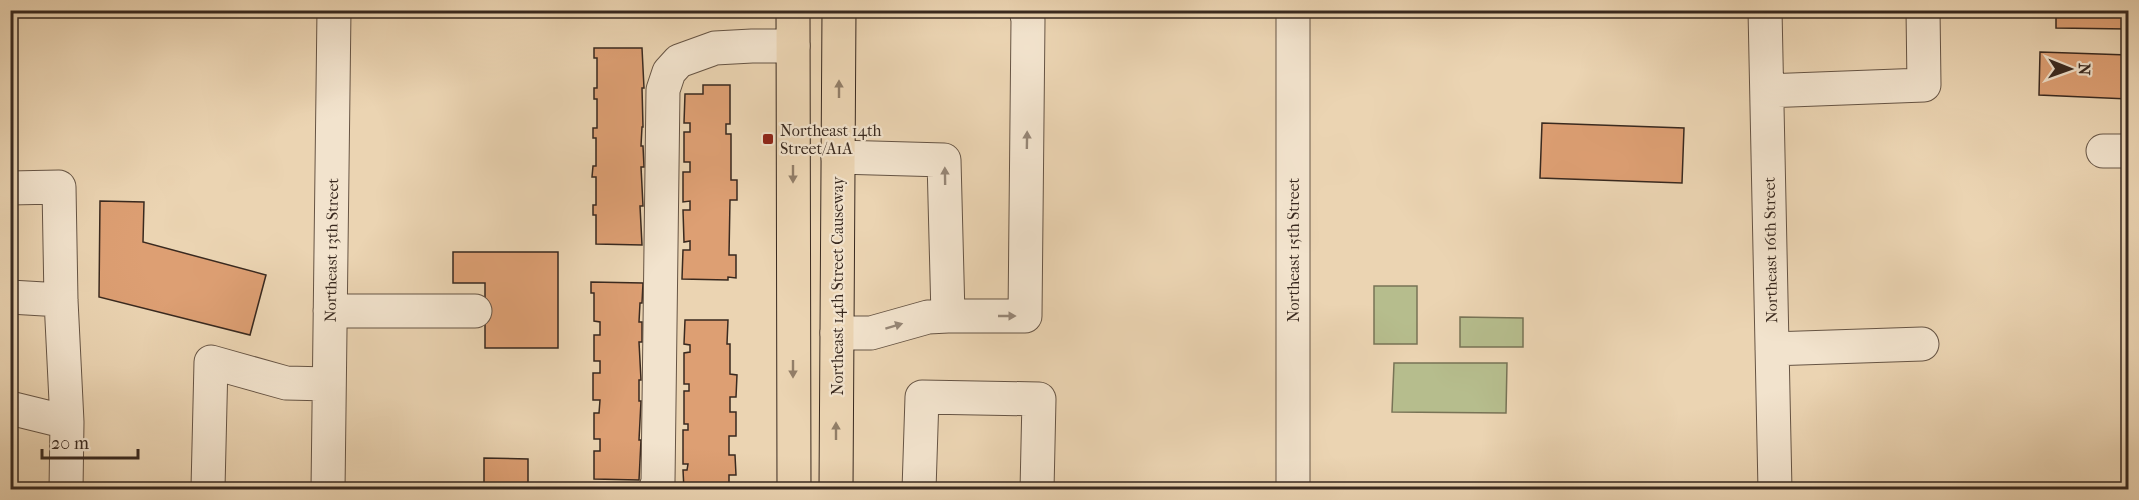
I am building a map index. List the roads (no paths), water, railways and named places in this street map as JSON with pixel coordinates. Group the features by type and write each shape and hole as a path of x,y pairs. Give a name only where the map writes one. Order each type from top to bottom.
{"main road":[{"path":"793,10 794,489"},
{"name":"Northeast 14th Street Causeway","path":"836,489 839,10"}],"street":[{"name":"Northeast 13th Street","path":"328,489 334,10"},
{"path":"837,333 871,333 928,317 1025,316 1028,20 1026,10"},
{"name":"Northeast 15th Street","path":"1293,10 1293,489"},
{"name":"Northeast 16th Street","path":"1765,10 1775,489"},
{"path":"1767,91 1924,85 1923,10"},
{"path":"655,489 658,482 661,356 663,90 669,72 679,61 716,48 793,46"},
{"path":"838,157 944,160 948,316"},
{"path":"10,188 59,187 61,300 67,422 66,489"},
{"path":"10,297 61,300"},
{"path":"330,311 475,311"},
{"path":"1772,349 1922,344"},
{"path":"208,488 211,362 286,383 329,384"},
{"path":"920,489 922,397 1039,399 1037,489"},
{"path":"10,408 67,422"}],"place":[{"name":"Northeast 14th Street/A1A","path":"768,139"}]}
